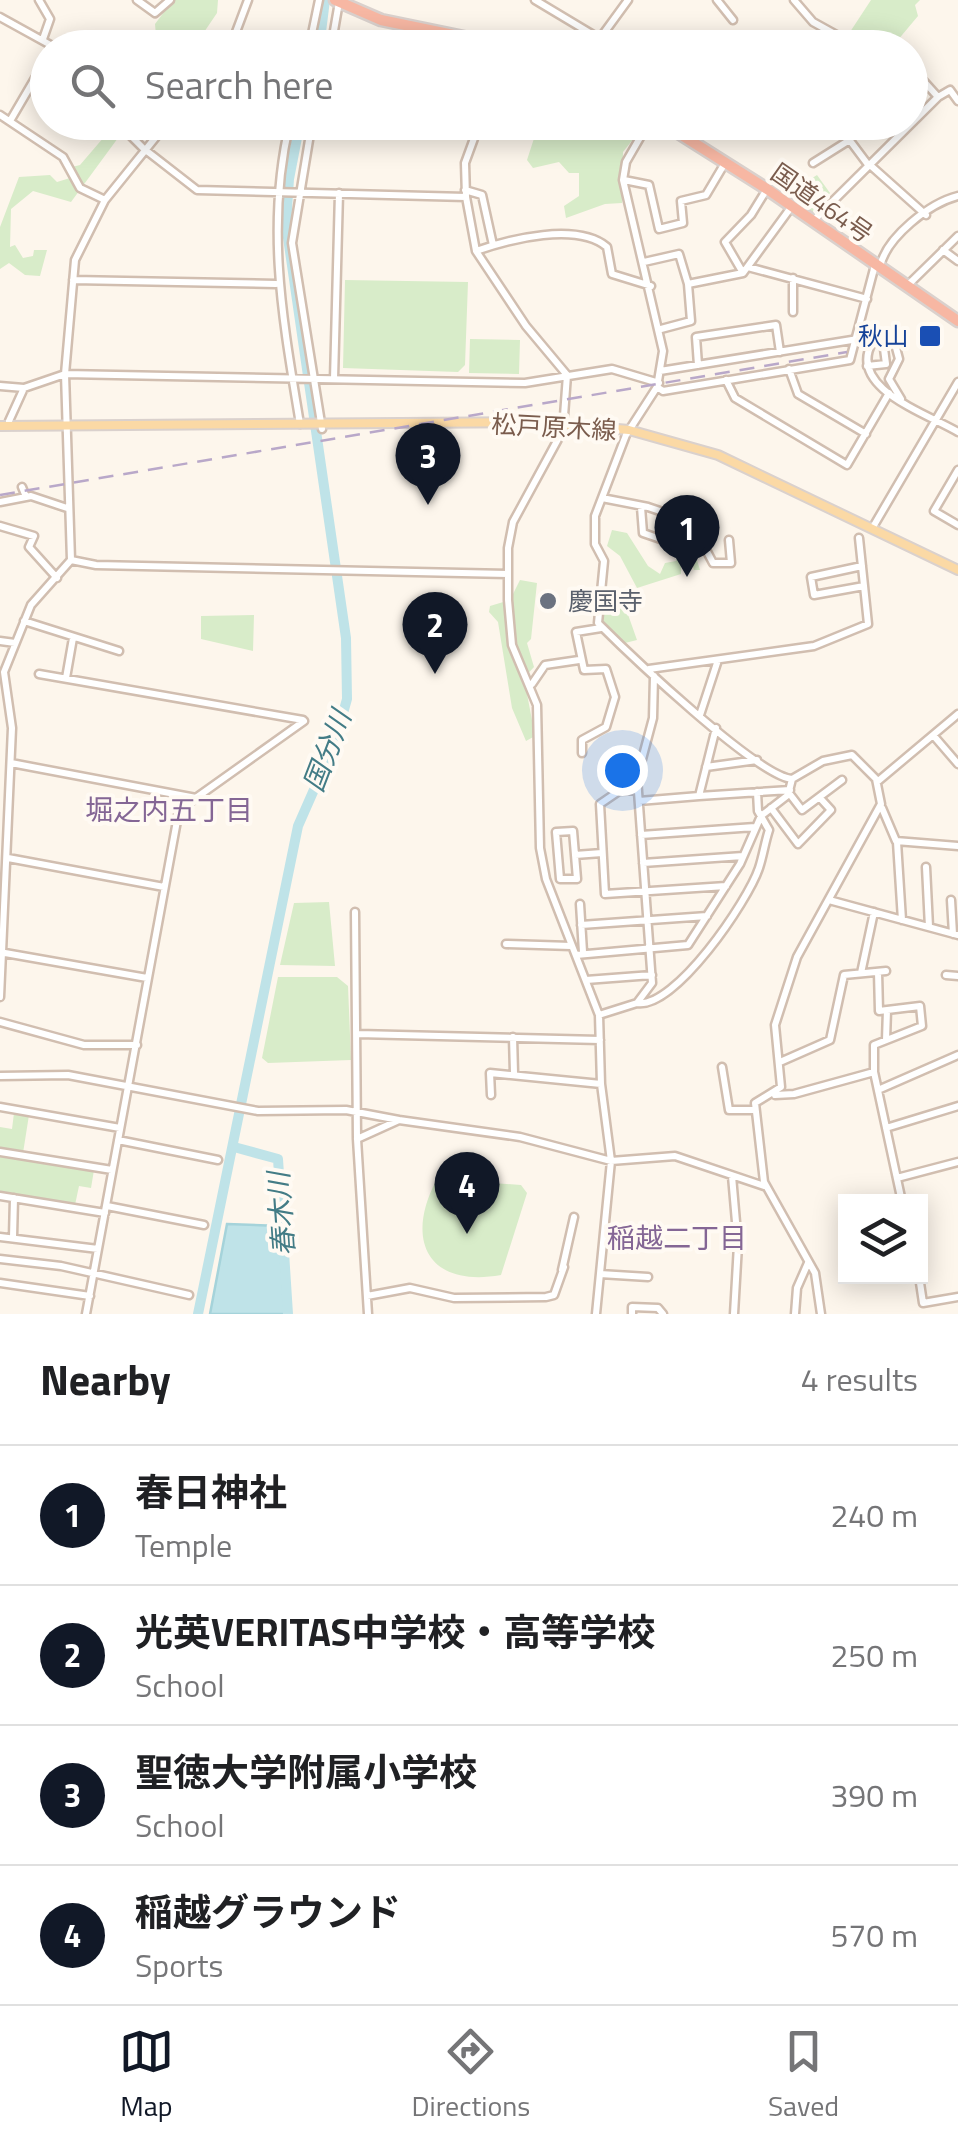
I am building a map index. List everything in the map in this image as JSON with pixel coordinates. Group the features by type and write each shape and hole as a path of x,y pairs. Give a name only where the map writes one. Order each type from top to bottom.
{"highway":[{"path":"337,1 381,20 420,30"},
{"name":"国道464号","path":"690,140 768,189 958,321"}],"main road":[{"name":"松戸原木線","path":"5,423 561,423 628,430 718,455 958,570"}],"street":[{"path":"40,0 50,19 46,30"},
{"path":"138,0 155,13 170,0"},
{"path":"237,30 248,0"},
{"path":"313,30 319,0"},
{"path":"535,0 586,30"},
{"path":"606,30 628,0"},
{"path":"717,0 734,20"},
{"path":"794,0 813,22 827,30"},
{"path":"333,30 337,1"},
{"path":"0,17 30,33"},
{"path":"928,86 938,97"},
{"path":"10,121 30,87"},
{"path":"928,107 950,90 958,101"},
{"path":"0,115 30,135"},
{"path":"37,140 62,157 80,188 105,200"},
{"path":"135,140 197,190 482,195 493,245"},
{"path":"0,997 8,858 4,831 12,752 4,672 30,605 71,560 65,374 76,255 105,200 151,140"},
{"path":"287,140 280,192 277,284 300,424"},
{"path":"308,140 296,192 292,243 322,426"},
{"path":"473,140 465,163 476,251 526,326 567,375 564,416"},
{"path":"639,140 626,162 623,180 661,329 660,372 658,385 628,430 593,531 604,561 598,623 716,728 758,760 792,779"},
{"path":"813,221 895,140"},
{"path":"813,162 848,141 926,215"},
{"path":"623,180 649,185 660,229 683,223 681,201 706,195 725,162"},
{"path":"746,270 725,242 751,215 768,189"},
{"path":"334,380 338,193"},
{"path":"0,386 24,388 65,374 525,383 612,369 658,385 663,391 850,360 878,265 892,240 958,196"},
{"path":"746,270 792,206"},
{"path":"476,251 493,245 590,236 607,246 612,274 651,286"},
{"path":"908,286 958,236"},
{"path":"943,250 958,260"},
{"path":"644,262 679,254 688,284 691,322 661,329"},
{"path":"688,284 746,270 793,278 868,299"},
{"path":"793,278 793,312"},
{"path":"73,280 277,284"},
{"path":"698,365 696,337 776,325 780,352"},
{"path":"660,372 858,339"},
{"path":"867,366 886,364 883,341"},
{"path":"901,399 890,376 898,356 894,342 870,345 867,366 873,380 889,393 958,432"},
{"path":"789,369 798,394 866,434"},
{"path":"873,380 890,376"},
{"path":"726,380 735,398 847,465 889,393"},
{"path":"873,528 958,382"},
{"path":"5,423 24,388"},
{"path":"563,430 513,522 508,574 512,645 532,685 541,736 540,848 546,879 571,946 579,954 688,945 743,856 761,816 790,791 792,779"},
{"path":"957,476 934,511 958,526"},
{"path":"22,487 26,497"},
{"path":"0,502 26,497 67,508"},
{"path":"602,498 641,507 704,526 701,540 694,550 643,533 641,507"},
{"path":"0,526 34,536 29,547 57,578"},
{"path":"651,672 824,643 868,624 859,538"},
{"path":"701,540 712,563 731,562 729,540"},
{"path":"71,560 96,565 508,574"},
{"path":"862,566 811,576 814,595 864,586"},
{"path":"24,621 119,651"},
{"path":"582,753 582,740 606,726 615,695 606,669 586,671 579,660 576,632 602,628"},
{"path":"66,678 73,638"},
{"path":"0,641 14,644"},
{"path":"532,685 545,665 579,660"},
{"path":"700,714 718,660"},
{"path":"638,1004 650,990 652,975 638,790 638,774 652,718 651,672"},
{"path":"39,674 304,721 179,810 86,1314"},
{"path":"877,782 958,714"},
{"path":"699,796 716,728"},
{"path":"933,735 958,764"},
{"path":"0,750 12,752"},
{"path":"792,779 842,754 858,758 877,782 881,807 896,840 902,920"},
{"path":"706,767 758,760"},
{"path":"11,763 196,798"},
{"path":"790,791 802,810 842,780"},
{"path":"638,790 619,790 600,804 604,894 726,886"},
{"path":"639,801 790,791"},
{"path":"599,1015 654,1003 692,972 758,870 769,830 761,816 757,792"},
{"path":"771,808 798,844 831,810 820,798"},
{"path":"774,1095 781,1087 778,1014 801,948 857,841 881,807"},
{"path":"641,835 756,826"},
{"path":"573,831 575,855 577,880 560,879 556,832 573,831"},
{"path":"896,840 958,846"},
{"path":"575,855 602,853"},
{"path":"644,864 743,856"},
{"path":"8,858 164,887"},
{"path":"926,867 929,927"},
{"path":"829,900 955,934 951,900"},
{"path":"580,904 579,954 599,1015 601,1084 611,1161 596,1314"},
{"path":"355,912 357,1139 368,1314"},
{"path":"862,973 874,912"},
{"path":"582,925 708,916"},
{"path":"506,944 571,946"},
{"path":"5,953 147,978"},
{"path":"780,1062 830,1040 844,975 882,971 879,1010 920,1006 922,1026 874,1045 874,1072 900,1194"},
{"path":"586,980 652,975"},
{"path":"946,975 958,976"},
{"path":"886,1040 887,1010"},
{"path":"0,1022 84,1045 137,1045"},
{"path":"358,1034 600,1040"},
{"path":"513,1038 514,1074"},
{"path":"878,1090 958,1054"},
{"path":"722,1067 729,1110 755,1110"},
{"path":"821,1314 814,1273 766,1186 755,1110 758,1097 794,1094 874,1072"},
{"path":"491,1095 490,1073 601,1084"},
{"path":"0,1076 68,1075 253,1110 357,1112 520,1137 626,1163 667,1154 766,1186"},
{"path":"886,1128 958,1106"},
{"path":"0,1107 120,1128"},
{"path":"357,1139 399,1120"},
{"path":"118,1140 218,1160"},
{"path":"0,1152 112,1170"},
{"path":"897,1178 958,1162"},
{"path":"732,1176 738,1245 734,1314"},
{"path":"0,1196 204,1225"},
{"path":"13,1238 14,1198"},
{"path":"367,1296 410,1288 454,1298 554,1294 574,1218"},
{"path":"0,1237 98,1249"},
{"path":"0,1259 94,1272 190,1294"},
{"path":"796,1314 797,1288 808,1263"},
{"path":"600,1274 648,1277"},
{"path":"0,1282 90,1296"},
{"path":"921,1284 923,1303 958,1297"},
{"path":"632,1314 632,1308 658,1308 663,1314"}],"green space":[{"path":"173,0 218,0 217,13 206,30 156,30 155,24"},
{"path":"871,0 920,0 915,5 918,16 906,30 851,30"},
{"path":"101,140 117,140 71,202 33,191 11,209 10,247 15,245 23,258 33,256 34,250 47,250 40,276 25,275 9,263 0,269 0,227 19,177 50,175 57,182 70,178 72,167 80,165"},
{"path":"533,140 632,140 623,152 622,203 605,204 566,218 564,206 579,196 579,173 569,173 559,162 533,168 527,160"},
{"path":"817,175 830,193 812,213 792,200 801,185"},
{"path":"345,280 468,282 465,365 458,372 343,368"},
{"path":"470,339 520,340 519,374 469,373"},
{"path":"612,530 627,533 648,566 660,574 665,563 676,561 677,551 696,557 700,570 694,570 692,563 681,564 681,574 637,588 620,556 607,546"},
{"path":"520,580 537,583 531,639 527,643 534,667 524,678 535,736 526,741 512,708 498,622 489,612 490,606 510,600"},
{"path":"604,595 625,606 637,640 625,643 601,622"},
{"path":"254,615 253,651 201,639 201,616"},
{"path":"329,902 335,966 280,965 294,903"},
{"path":"278,977 337,977 348,986 351,1060 268,1063 262,1058"},
{"path":"14,1113 29,1115 23,1153 0,1149 0,1127 12,1129"},
{"path":"0,1155 94,1170 91,1188 79,1186 75,1205 0,1194"},
{"path":"437,1179 521,1185 527,1193 501,1275 456,1274 429,1255 423,1222"}],"water":[{"path":"227,1224 279,1226 285,1314 210,1314"}],"waterway":[{"name":"国分川","path":"321,30 325,0"},
{"name":"国分川","path":"198,1314 298,826 335,742 347,699 346,638 286,224 297,140"},
{"name":"春木川","path":"234,1147 278,1159 288,1314"}],"railway":[{"path":"0,495 847,352"}],"place":[{"name":"秋山","path":"930,336"},
{"name":"聖徳大学附属小学校","path":"428,505"},
{"name":"春日神社","path":"687,577"},
{"name":"慶国寺","path":"548,601"},
{"name":"光英VERITAS中学校・高等学校","path":"435,674"},
{"name":"稲越グラウンド","path":"467,1234"}],"district":[{"name":"堀之内五丁目","path":"169,810"},
{"name":"稲越二丁目","path":"677,1238"}]}
